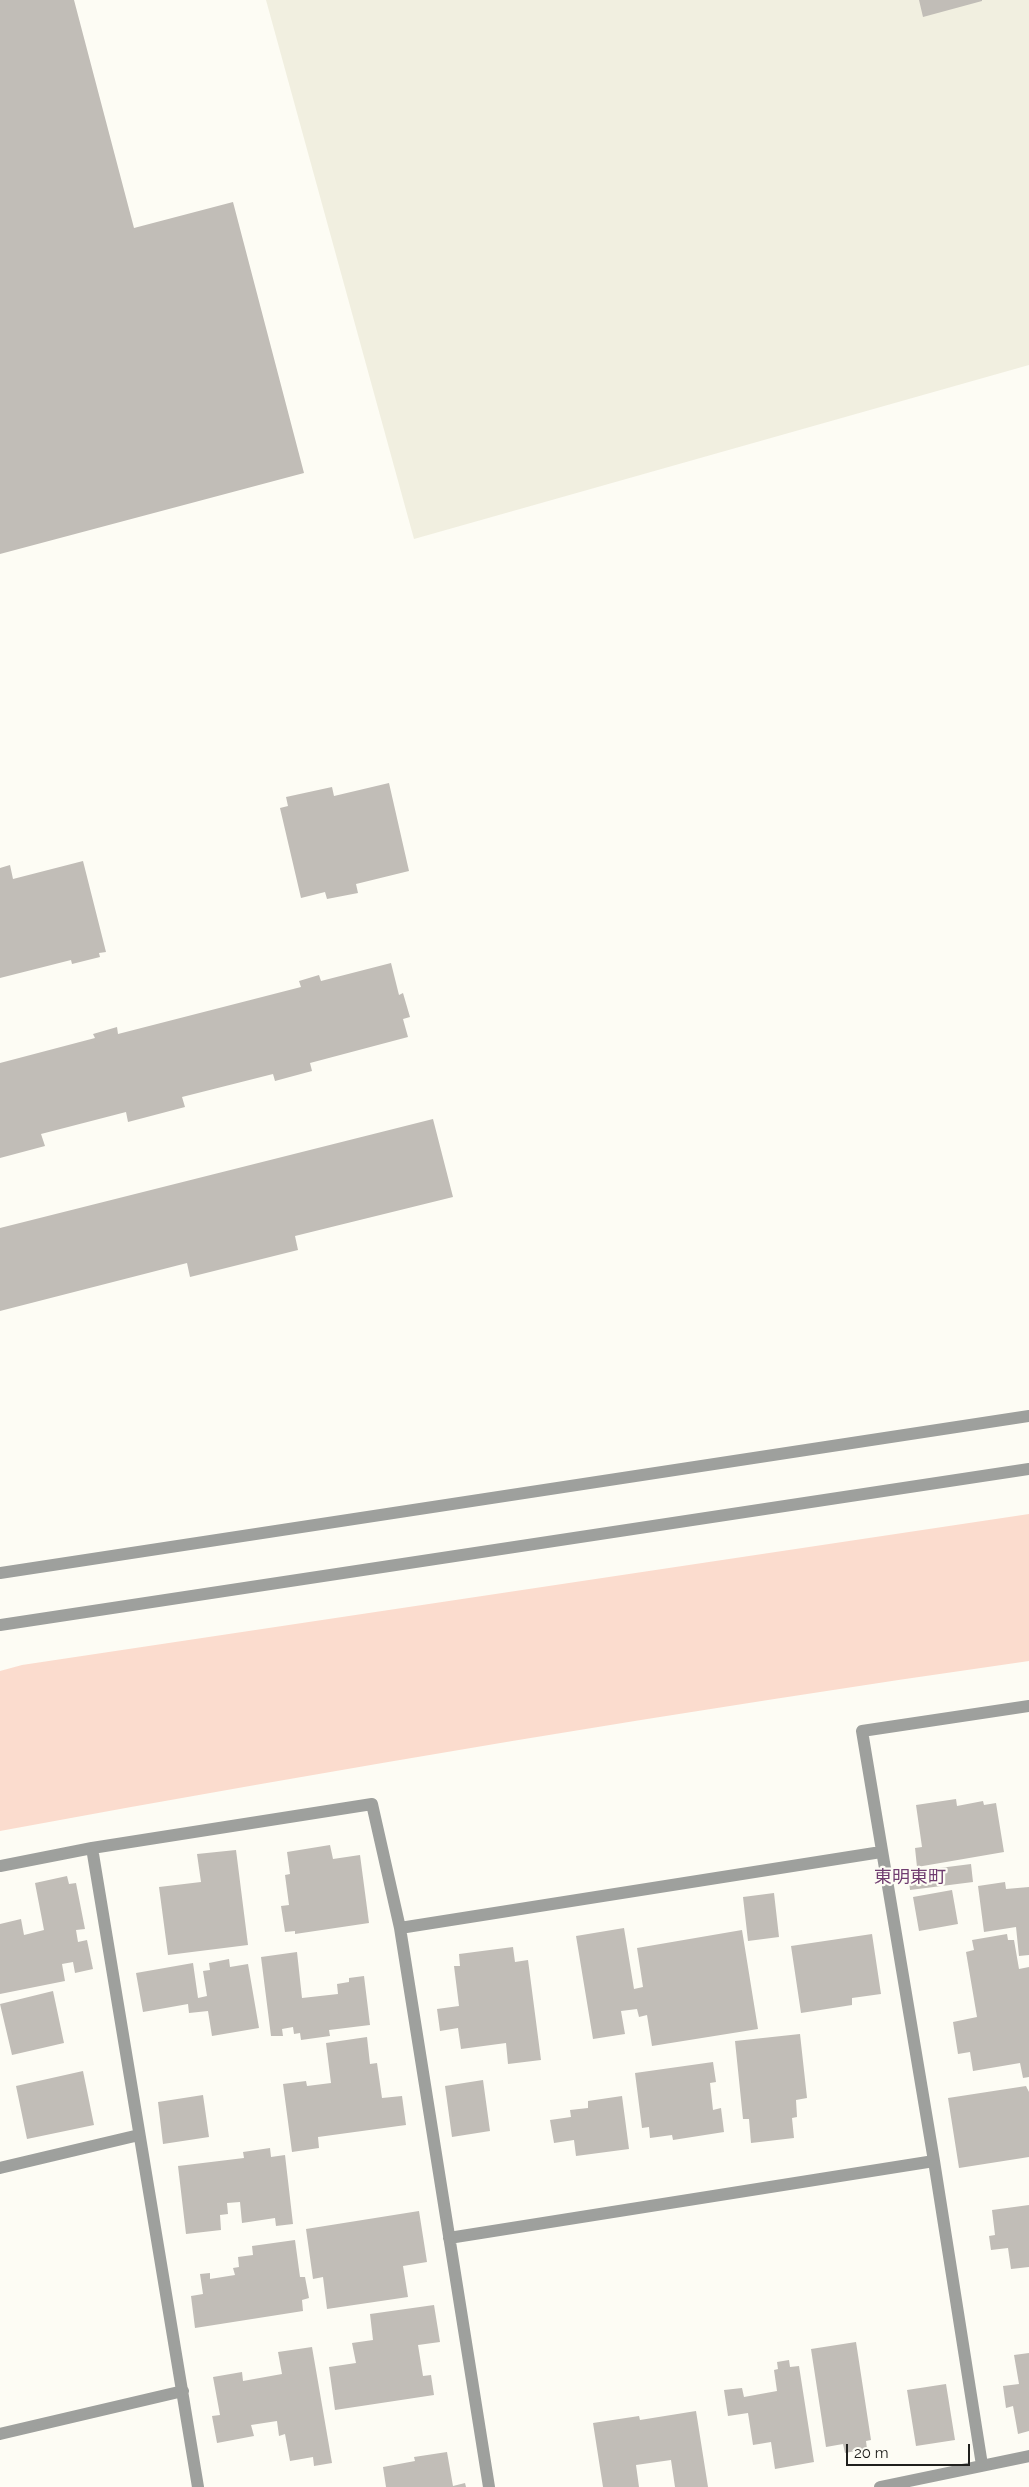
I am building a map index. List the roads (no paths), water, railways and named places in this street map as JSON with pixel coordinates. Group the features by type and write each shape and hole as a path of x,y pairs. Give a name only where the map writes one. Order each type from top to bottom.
{"street":[{"path":"0,1573 1029,1416"},
{"path":"0,1625 1029,1470"},
{"path":"982,2465 934,2161 862,1731 1029,1706"},
{"path":"0,1866 92,1848 372,1804 400,1928 489,2487"},
{"path":"92,1848 198,2487"},
{"path":"400,1928 881,1852"},
{"path":"0,2168 140,2135"},
{"path":"449,2238 934,2161"},
{"path":"0,2434 183,2392"},
{"path":"880,2487 1029,2456"}],"district":[{"name":"東明東町","path":"910,1878"}]}
